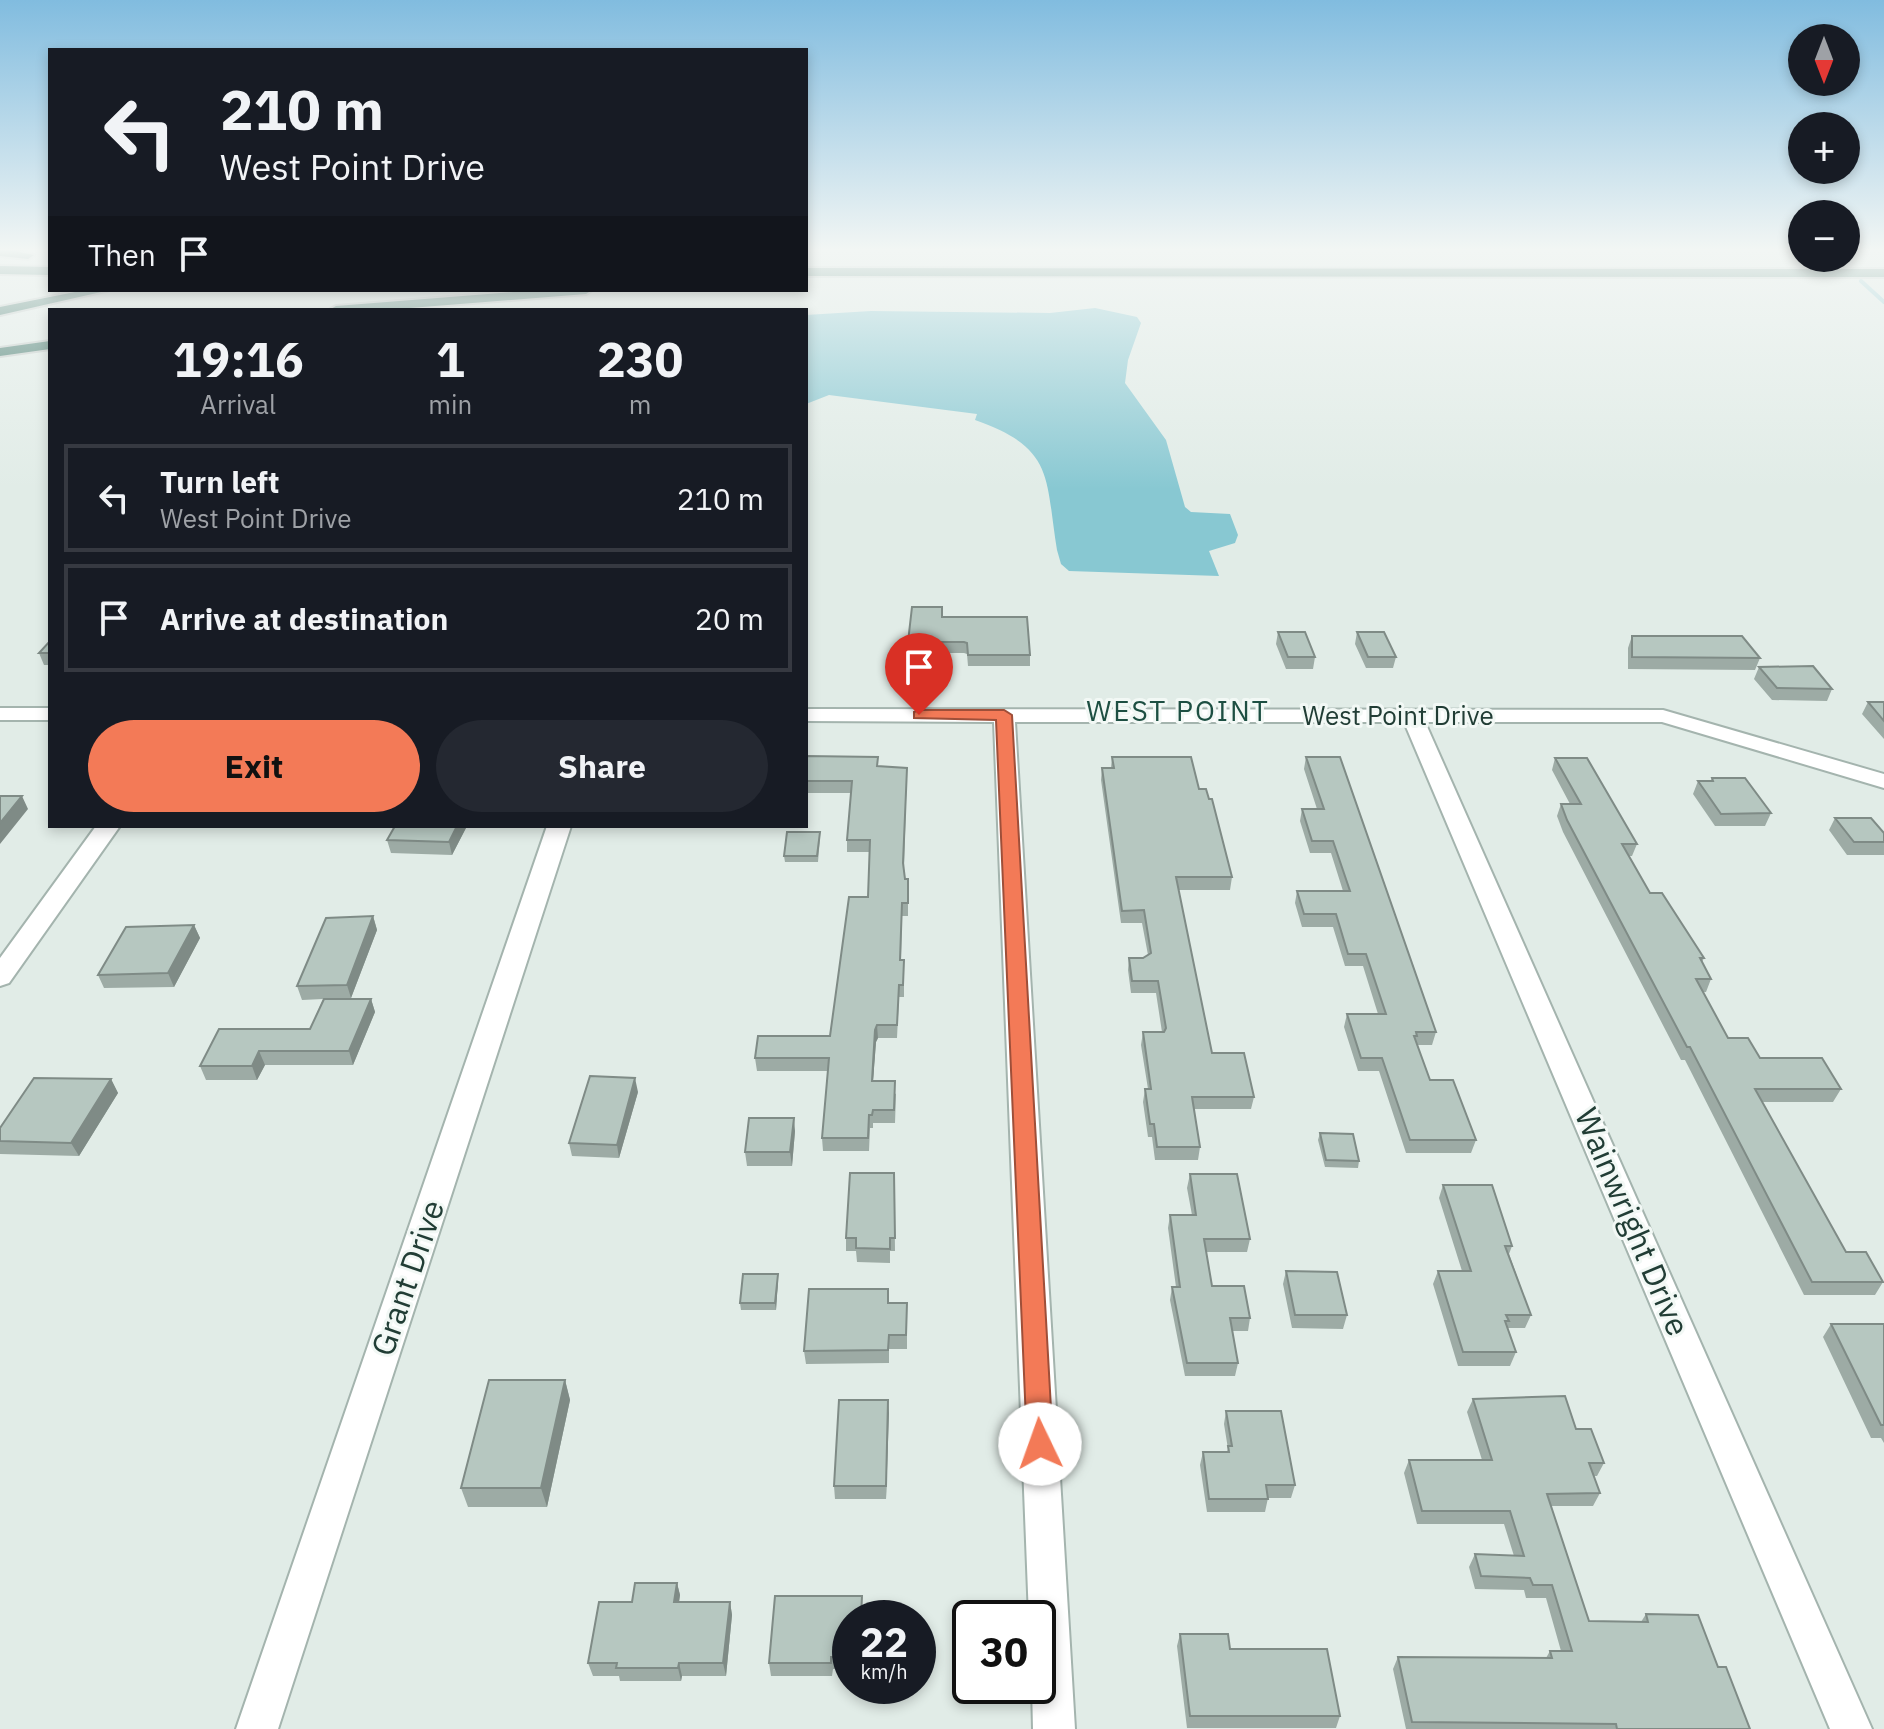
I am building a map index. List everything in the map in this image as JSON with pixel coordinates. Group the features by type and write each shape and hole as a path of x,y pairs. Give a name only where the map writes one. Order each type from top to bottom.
{"highway":[{"path":"0,352 48,345"}],"street":[{"path":"0,714 48,714"},
{"name":"West Point Drive","path":"808,715 1663,716 1884,781"},
{"path":"1004,715 1054,1729"},
{"name":"Wainwright Drive","path":"1412,716 1851,1729"},
{"path":"0,977 107,828"},
{"name":"Grant Drive","path":"257,1729 558,828"}],"water":[{"path":"808,328 1139,328 1128,360 1125,383 1166,440 1185,507 1191,512 1230,514 1238,535 1235,543 1209,551 1219,576 1069,571 1061,564 1057,550 1042,468 1020,442 975,420 977,414 829,395 808,403"}],"building":[{"path":"912,607 942,607 942,617 1027,617 1030,655 968,655 967,643 964,642 908,642"},
{"path":"1278,632 1305,632 1315,657 1288,657"},
{"path":"1357,632 1384,632 1396,657 1368,657"},
{"path":"1632,636 1742,636 1760,658 1632,657"},
{"path":"48,643 48,653 39,653"},
{"path":"1813,666 1832,689 1777,688 1759,667"},
{"path":"1868,702 1884,702 1884,721"},
{"path":"808,756 878,757 877,766 907,768 903,863 905,879 908,879 908,903 902,903 900,960 904,960 903,985 899,985 897,1025 877,1025 875,1030 872,1081 895,1081 894,1110 873,1110 869,1115 868,1138 822,1138 829,1058 755,1058 758,1036 830,1036 849,897 868,897 870,840 847,840 852,781 808,781"},
{"path":"1112,757 1191,757 1199,789 1206,789 1209,799 1212,799 1232,877 1176,877 1212,1053 1244,1053 1254,1097 1192,1097 1200,1147 1157,1147 1154,1124 1150,1124 1145,1089 1151,1089 1143,1032 1164,1032 1166,1028 1158,981 1132,981 1129,958 1143,958 1151,953 1144,910 1122,911 1102,768 1114,768"},
{"path":"1306,757 1340,757 1436,1032 1416,1032 1417,1036 1414,1036 1430,1080 1453,1080 1476,1140 1410,1140 1382,1058 1361,1058 1347,1014 1386,1014 1366,954 1348,954 1336,914 1304,914 1297,891 1350,891 1333,841 1312,841 1302,809 1324,809"},
{"path":"1555,758 1587,758 1637,844 1622,844 1650,893 1662,893 1704,958 1700,958 1711,979 1696,979 1728,1038 1748,1038 1760,1058 1822,1058 1841,1089 1755,1089 1846,1252 1866,1252 1883,1282 1812,1282 1567,820 1561,804 1581,804"},
{"path":"1712,778 1745,778 1771,813 1721,814 1698,781 1713,781"},
{"path":"0,796 22,796 0,823"},
{"path":"1835,818 1871,818 1884,833 1884,842 1854,842"},
{"path":"394,828 456,828 449,842 387,840"},
{"path":"787,832 820,832 817,856 784,856"},
{"path":"373,916 347,985 297,986 326,918"},
{"path":"194,925 168,973 98,975 126,927"},
{"path":"324,999 371,999 349,1051 259,1051 252,1066 200,1066 219,1029 310,1029"},
{"path":"590,1076 635,1078 617,1145 569,1143"},
{"path":"34,1078 111,1079 71,1143 0,1141 0,1128"},
{"path":"749,1118 794,1118 790,1152 745,1152"},
{"path":"1320,1133 1353,1134 1359,1161 1326,1160"},
{"path":"850,1173 894,1173 895,1238 890,1238 890,1249 856,1248 856,1238 846,1238"},
{"path":"1190,1174 1237,1174 1250,1239 1204,1239 1212,1286 1244,1286 1250,1318 1230,1318 1238,1363 1187,1363 1172,1287 1180,1287 1170,1215 1196,1215"},
{"path":"1443,1185 1492,1185 1512,1246 1505,1246 1531,1315 1506,1315 1509,1321 1505,1321 1516,1352 1463,1352 1438,1271 1471,1271"},
{"path":"1286,1271 1337,1272 1347,1315 1295,1315"},
{"path":"743,1274 778,1274 775,1303 740,1303"},
{"path":"809,1289 888,1289 888,1303 907,1303 906,1335 889,1335 888,1350 804,1351"},
{"path":"1831,1324 1884,1324 1884,1425 1881,1425"},
{"path":"489,1380 565,1380 541,1488 461,1488"},
{"path":"1565,1396 1576,1429 1591,1429 1604,1463 1589,1463 1600,1493 1547,1494 1589,1621 1648,1622 1646,1614 1698,1615 1718,1667 1726,1667 1750,1729 1617,1729 1616,1724 1412,1722 1398,1657 1552,1658 1550,1651 1572,1651 1552,1585 1533,1585 1530,1578 1481,1576 1475,1554 1524,1556 1510,1511 1422,1511 1409,1460 1492,1460 1473,1399"},
{"path":"839,1400 888,1400 886,1486 834,1486"},
{"path":"1226,1411 1281,1411 1295,1485 1266,1485 1268,1499 1209,1499 1203,1452 1229,1452 1228,1446 1232,1446"},
{"path":"635,1583 677,1583 674,1602 730,1602 723,1663 679,1663 678,1668 616,1668 617,1663 588,1663 599,1602 632,1602"},
{"path":"775,1596 862,1596 862,1600 832,1600 831,1663 769,1663"},
{"path":"1180,1634 1228,1634 1230,1649 1327,1649 1340,1716 1190,1716"}],"district":[{"name":"WEST POINT","path":"1178,711"}],"route":[{"path":"919,715 1004,715 1040,1444"}]}
